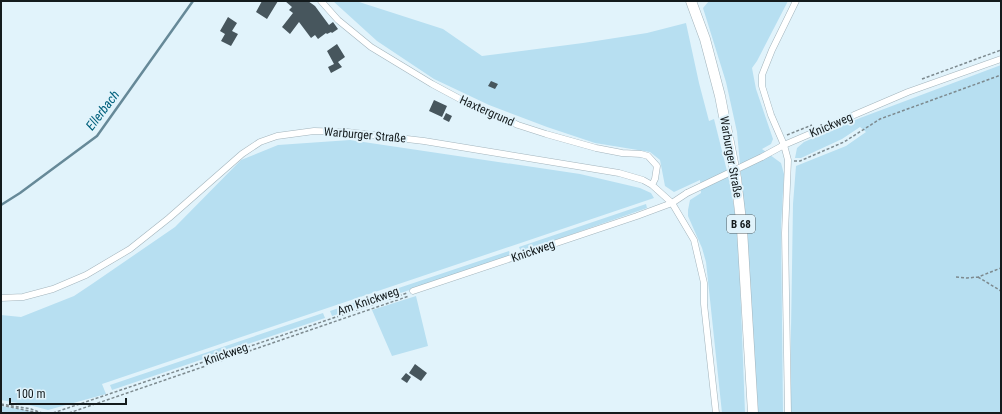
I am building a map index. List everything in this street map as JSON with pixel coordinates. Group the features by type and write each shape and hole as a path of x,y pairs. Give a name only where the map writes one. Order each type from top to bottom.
{"main road":[{"name":"Warburger Straße","path":"691,1 705,39 720,96 736,178 742,229 753,413"}],"street":[{"name":"Haxtergrund","path":"321,1 338,20 371,48 432,84 487,112 518,125 596,148 648,156 656,166 655,179 652,185"},
{"path":"788,413 785,233 788,160 762,86 762,74 796,1"},
{"name":"Knickweg","path":"414,293 672,203 686,193 784,145 908,92 1001,59"},
{"name":"Warburger Straße","path":"1,298 23,297 53,289 86,275 130,249 169,218 242,154 260,142 278,136 314,131 347,132 424,141 619,173 643,180 652,185 672,203 694,240 704,283 704,304 716,413"}],"path":[{"path":"788,160 800,162 844,142 880,119 1001,75"},
{"path":"956,277 978,277 1001,268"},
{"path":"978,277 1001,291"},
{"name":"Knickweg","path":"53,413 414,293"},
{"name":"Am Knickweg","path":"69,413 414,293"},
{"path":"1,404 39,413"},
{"path":"1,404 31,409 42,413"}],"shaded area":[{"path":"333,1 356,1 443,29 482,56 647,33 686,23 709,121 714,119 729,179 738,229 745,413 722,413 706,262 702,248 688,216 690,200 701,193 700,180 674,192 665,186 660,160 650,152 595,143 547,127 489,105 434,79 377,41"},
{"path":"709,1 788,1 752,68 756,89 773,139 771,144 762,149 781,163 784,174 781,227 783,413 758,413 746,227 737,132 726,82 703,8"},
{"path":"1001,65 1001,413 791,413 793,204 796,166 846,146 866,132 860,127 842,139 801,158 795,158 797,148 804,142 860,118"},
{"path":"350,140 580,174 640,188 651,193 654,198 102,384 106,394 48,410 1,400 1,315 21,317 74,296 175,227 241,160 278,145"},
{"path":"646,204 647,208 521,252 519,247"},
{"path":"509,251 511,256 332,316 330,311"},
{"path":"416,296 428,346 392,356 372,310"},
{"path":"323,313 325,318 112,390 110,385"},
{"path":"1,406 30,411 33,413 1,413"}],"building":[{"path":"262,1 278,1 267,19 256,12"},
{"path":"285,1 308,1 315,6 329,25 333,22 338,29 332,33 326,33 318,39 315,35 311,38 299,22 290,34 282,27 293,13 289,10 292,7"},
{"path":"228,17 237,23 232,31 238,34 231,46 221,41 225,34 220,31"},
{"path":"337,44 345,57 338,62 342,67 331,73 328,67 334,64 327,51"},
{"path":"491,81 498,84 495,89 488,86"},
{"path":"434,100 447,106 442,117 429,111"},
{"path":"446,113 452,116 449,122 443,119"},
{"path":"415,364 427,373 421,381 409,373"},
{"path":"406,373 411,377 407,383 401,379"}],"waterway":[{"name":"Ellerbach","path":"1,205 20,193 97,136 193,1"}]}
